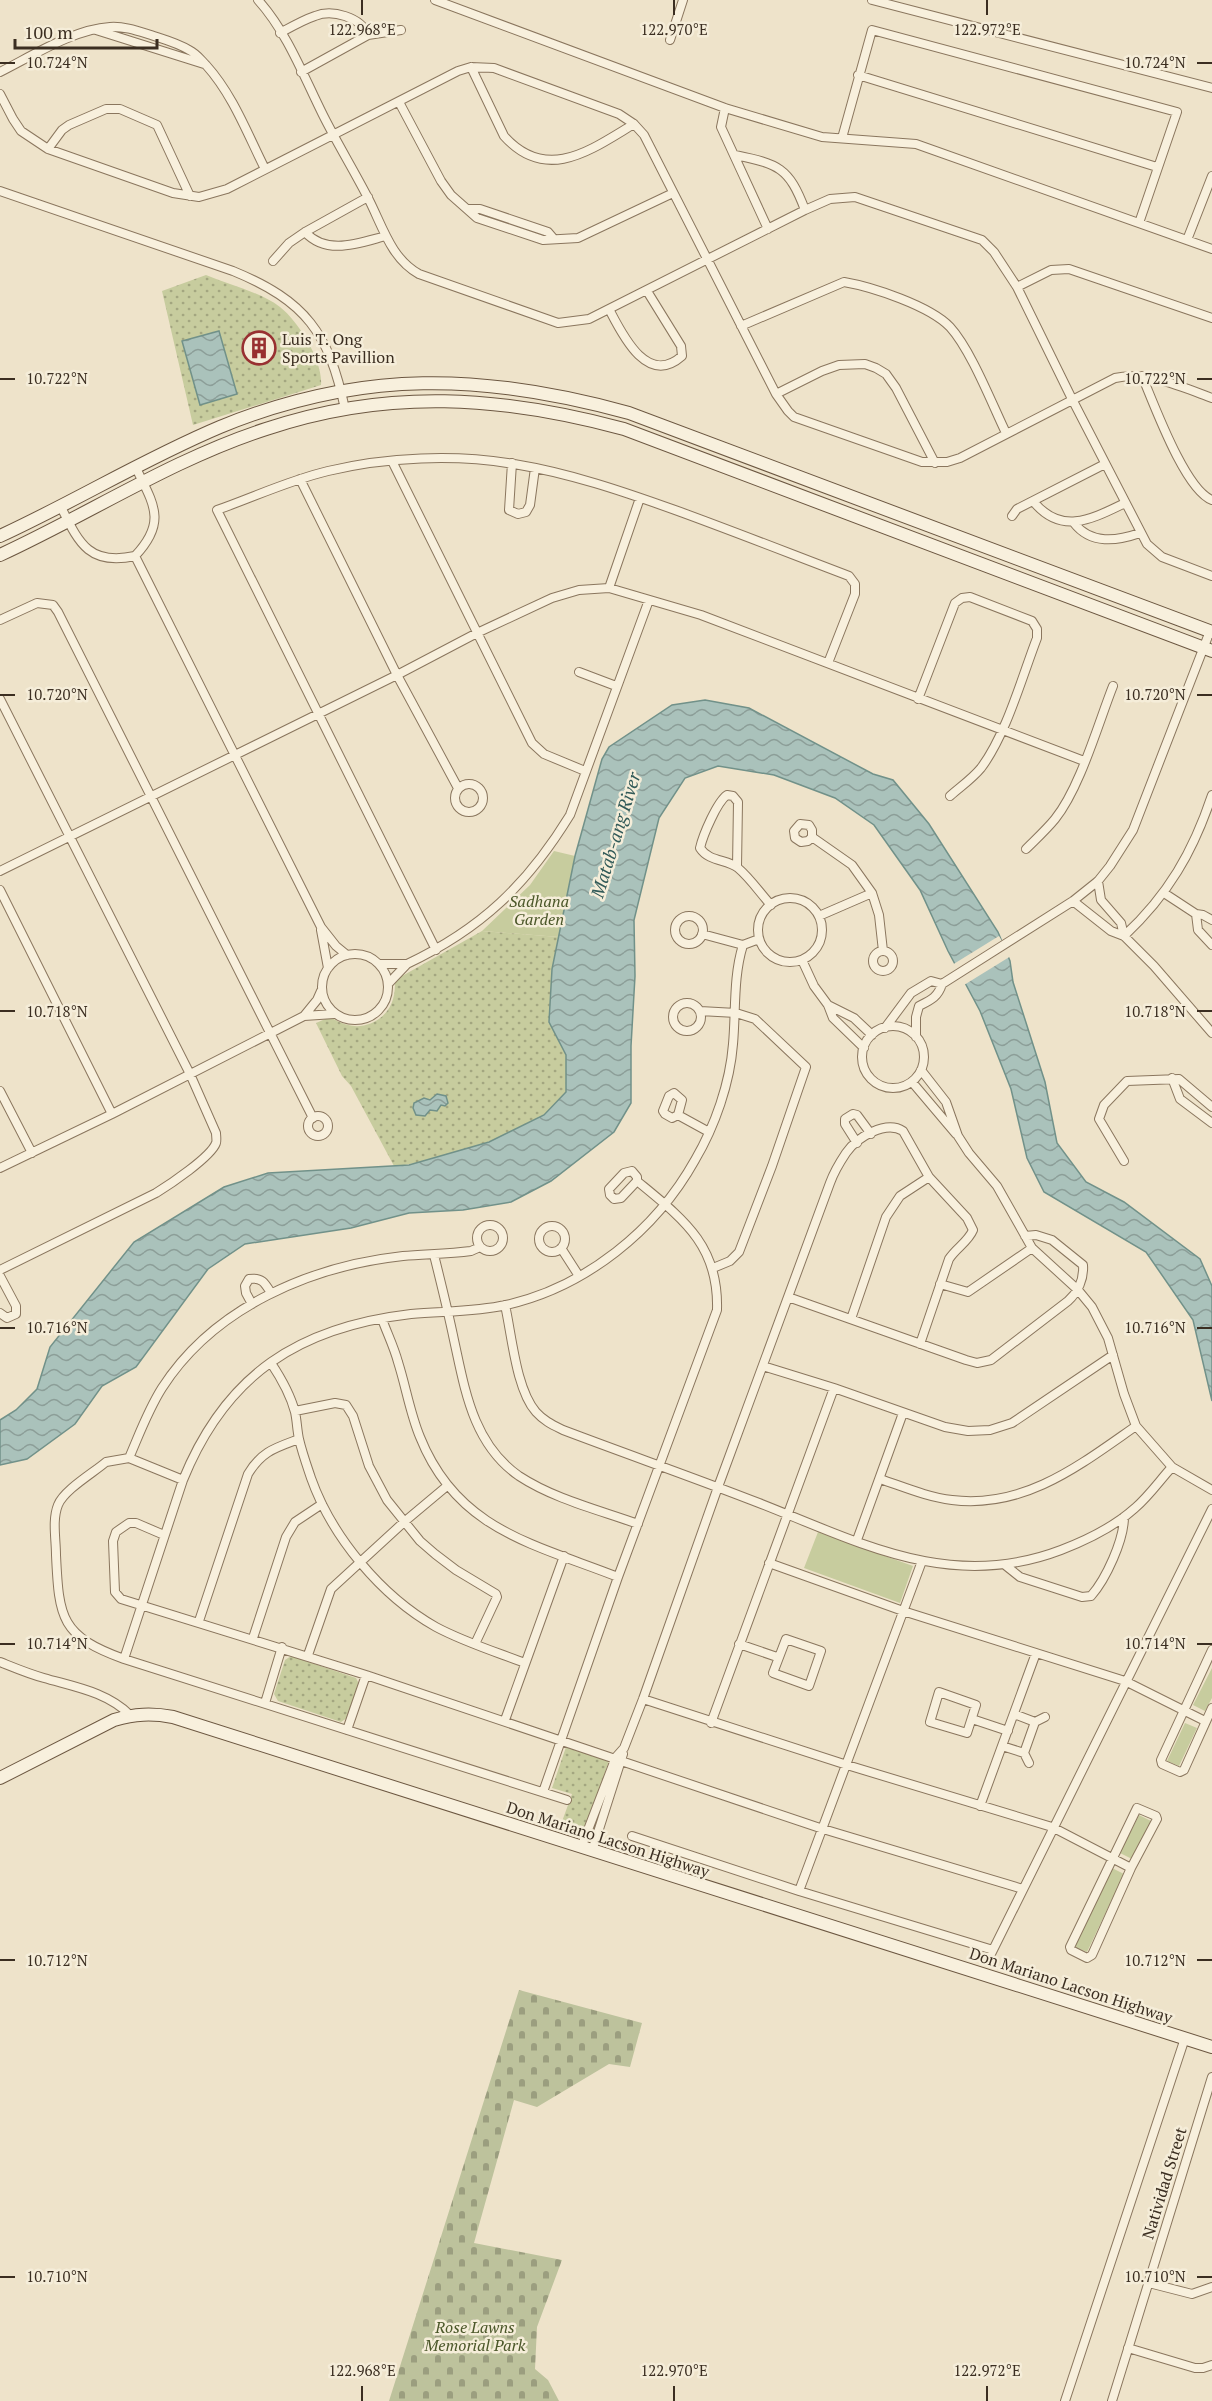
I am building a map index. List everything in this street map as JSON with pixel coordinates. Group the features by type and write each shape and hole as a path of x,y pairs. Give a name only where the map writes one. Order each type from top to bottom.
{"street":[{"path":"258,0 280,33 332,134 368,197 386,236 398,257 407,267 419,274 558,323 589,319 707,258 830,199 855,197 982,240 994,252 1017,287 1140,533 1153,550 1162,557 1212,576"},
{"path":"435,0 725,108 812,134 916,144 1212,249"},
{"path":"670,40 683,0"},
{"path":"872,0 1212,88"},
{"path":"280,33 315,15 328,13 349,17 366,29 368,35"},
{"path":"0,72 66,39 95,30 204,64 225,88 265,169"},
{"path":"301,72 368,35 401,30"},
{"path":"842,138 872,30 1177,112 1156,167 1139,223"},
{"path":"471,67 504,136 513,146 532,157 550,160 568,159 580,155 634,124"},
{"path":"0,94 12,119 21,131 48,149 173,193 190,196 210,195 471,67 494,68 620,114 644,135 776,394 794,417 909,459 935,463 960,458 1115,378 1130,375 1142,376 1212,398"},
{"path":"858,75 1156,167"},
{"path":"399,102 441,181 451,195 469,209 480,209 516,226 548,232 554,239 578,238 673,193"},
{"path":"725,108 721,127 768,230"},
{"path":"48,149 62,130 69,125 106,109 120,109 157,125 190,196"},
{"path":"735,154 778,166 796,186 805,210"},
{"path":"1187,240 1210,191 1212,176"},
{"path":"0,191 233,271 264,284 290,301 322,339 333,362 345,409"},
{"path":"273,261 289,243 304,232 368,197"},
{"path":"304,232 310,239 333,246 347,246 386,236"},
{"path":"1017,287 1051,270 1069,269 1212,318"},
{"path":"741,326 844,282 928,310 949,326 962,344 1006,433"},
{"path":"609,309 624,339 643,359 661,366 671,363 682,356 681,346 646,291"},
{"path":"776,394 838,365 865,364 876,368 886,374 896,388 935,463"},
{"path":"1142,376 1171,443 1192,483 1198,491 1212,500"},
{"path":"0,536 218,428 258,413 341,391 384,385 422,382 499,386 575,398 618,410 1211,631 1208,649 1133,830 1120,854 1098,880 1073,901 942,984 935,998 920,1006 916,1017 916,1037"},
{"path":"0,555 143,483 224,445 265,429 302,417 345,409 424,400 462,400 535,408 624,429 1208,649"},
{"path":"436,950 217,510 300,479 330,471 392,461 462,459 512,463 587,480 849,576 855,584 855,594 828,663"},
{"path":"392,461 532,743 544,754 585,771"},
{"path":"512,463 508,502 509,510 518,514 526,512 530,505 536,468"},
{"path":"1012,516 1017,509 1105,464"},
{"path":"62,507 80,541 93,554 110,559 135,556 149,540 154,526 155,510 136,468"},
{"path":"300,479 397,675 458,789"},
{"path":"609,588 640,498"},
{"path":"1033,501 1041,510 1064,521 1074,523 1090,520 1125,503"},
{"path":"1074,523 1078,529 1104,540 1116,540 1140,533"},
{"path":"135,556 321,927 336,946 347,955"},
{"path":"0,872 477,633 566,592 609,588 701,615 1084,761"},
{"path":"918,699 955,603 962,598 970,597 1032,621 1037,629 1037,638 989,757 979,770 950,796"},
{"path":"388,984 407,964 465,933 525,880 554,840 570,815 649,600"},
{"path":"0,620 37,603 52,605 58,612 313,1118"},
{"path":"579,672 616,686"},
{"path":"1026,849 1056,818 1074,786 1113,686"},
{"path":"0,699 190,1074 216,1133 216,1143 212,1149 176,1181 0,1270"},
{"path":"737,867 738,802 733,796 727,795 714,814 700,848 705,854 719,862 737,867 771,905"},
{"path":"1124,936 1164,893 1180,870 1209,816 1212,795"},
{"path":"812,837 852,865 872,893 879,915 882,951"},
{"path":"1098,880 1101,900 1121,923 1124,936"},
{"path":"0,890 112,1114"},
{"path":"819,916 872,893"},
{"path":"1164,893 1196,914 1203,915 1212,921"},
{"path":"792,898 812,907 819,916 821,936 818,946 802,960 781,961 771,956 763,948 759,939 759,920 771,905 792,898"},
{"path":"1073,901 1112,931 1124,936 1154,966 1212,1033"},
{"path":"1196,914 1198,930 1212,945"},
{"path":"321,927 328,968"},
{"path":"702,934 742,945 759,939"},
{"path":"124,1659 183,1480 200,1442 226,1402 248,1379 271,1362 330,1332 382,1319 505,1305 537,1297 579,1276 628,1242 665,1204 696,1159 709,1132 729,1072 735,1013 736,970 742,945"},
{"path":"0,1168 304,1016 334,1014 352,1021 371,1017 385,1003 388,984 386,973 370,957 359,954 347,955 338,958 328,968 322,981 322,990 326,1005 334,1014"},
{"path":"802,960 833,1018 864,1048"},
{"path":"379,964 407,964"},
{"path":"885,1028 902,1028 916,1037 922,1047 924,1059 921,1070 912,1082 894,1088 875,1083 868,1076 863,1067 864,1048 872,1035 885,1028 911,993 931,981 942,984"},
{"path":"304,1016 322,990"},
{"path":"828,1005 854,1018 872,1035"},
{"path":"700,1011 746,1015 763,1025 806,1067 739,1252 730,1261 713,1268"},
{"path":"921,1070 946,1102 958,1136"},
{"path":"1172,1078 1179,1099 1212,1123"},
{"path":"1124,1161 1099,1119 1104,1105 1127,1081 1134,1079 1149,1082 1179,1079 1212,1107"},
{"path":"912,1082 997,1186 1032,1248 1078,1290 1092,1307 1102,1324 1136,1426 1172,1467 1212,1490"},
{"path":"0,1091 32,1153"},
{"path":"857,1143 844,1124 845,1119 853,1114 857,1115 871,1134"},
{"path":"678,1115 709,1132"},
{"path":"589,1844 830,1183 847,1151 885,1126 896,1127 903,1131 929,1178 967,1218 973,1230 970,1238 954,1252 940,1284 920,1344"},
{"path":"851,1319 886,1217 900,1196 929,1178"},
{"path":"543,1792 618,1577 717,1310 718,1291 713,1268 703,1245 694,1232 638,1181"},
{"path":"788,1297 966,1360 977,1362 991,1359 1068,1302 1078,1290 1083,1265 1052,1240 1036,1235 1025,1236"},
{"path":"129,1458 147,1415 163,1387 184,1361 219,1326 252,1304 271,1293 331,1270 402,1256 471,1251 480,1247"},
{"path":"561,1248 579,1276"},
{"path":"940,1284 968,1292 1032,1248"},
{"path":"434,1255 467,1400 485,1440 503,1462 520,1476 543,1489 638,1524"},
{"path":"0,1276 16,1306 16,1314 7,1318 0,1313"},
{"path":"252,1304 245,1286 249,1279 257,1278 264,1282 271,1293"},
{"path":"505,1305 526,1398 536,1412 548,1422 563,1430 788,1515 922,1562 964,1567 1005,1565 1048,1555 1077,1544 1137,1507 1172,1467"},
{"path":"382,1319 398,1362 419,1434 429,1458 447,1486 474,1512 500,1531 618,1577"},
{"path":"763,1366 945,1427 968,1431 990,1430 1027,1416 1113,1355"},
{"path":"271,1362 286,1386 295,1411 299,1439 312,1480 322,1504 347,1545 381,1583 413,1611 451,1635 525,1663"},
{"path":"711,1723 834,1388"},
{"path":"295,1411 335,1403 346,1405 369,1466 387,1500 404,1522 435,1554 456,1570 496,1594 497,1597 476,1644"},
{"path":"857,1540 903,1413"},
{"path":"880,1479 950,1500 1004,1498 1050,1483 1073,1470 1136,1426"},
{"path":"199,1621 248,1474 257,1459 272,1449 299,1439"},
{"path":"183,1480 129,1458 106,1462 64,1495 58,1504 55,1517 58,1598 73,1633 98,1650 124,1659 567,1800"},
{"path":"308,1655 331,1589 447,1486"},
{"path":"253,1638 286,1537 296,1522 322,1504"},
{"path":"989,1958 1052,1827 1212,1509"},
{"path":"1005,1565 1020,1577 1082,1597 1090,1596 1098,1588 1121,1539 1124,1517"},
{"path":"164,1535 136,1523 129,1523 116,1532 113,1541 115,1592 121,1599 308,1655 823,1828 1023,1889"},
{"path":"505,1720 564,1556"},
{"path":"800,1891 922,1562"},
{"path":"769,1563 903,1611 1125,1681 1205,1722"},
{"path":"786,1639 821,1651 810,1685 807,1686 773,1673 777,1658 786,1639"},
{"path":"739,1644 777,1658"},
{"path":"265,1703 282,1647"},
{"path":"1212,1650 1161,1760 1162,1764 1180,1772 1184,1770 1212,1708"},
{"path":"980,1806 1036,1653"},
{"path":"0,1662 27,1673 106,1697 120,1705 130,1715"},
{"path":"347,1730 366,1674"},
{"path":"940,1692 975,1704 972,1719 965,1734 929,1720 940,1692"},
{"path":"643,1699 711,1723 1052,1827 1131,1868"},
{"name":"Don Mariano Lacson Highway","path":"0,1779 85,1733 130,1715 151,1713 173,1717 589,1844 1212,2047"},
{"path":"1014,1714 1035,1722"},
{"path":"1024,1753 1035,1722 1045,1717"},
{"path":"972,1719 1008,1731"},
{"path":"1002,1746 1024,1753 1029,1763"},
{"path":"1137,1808 1156,1816 1157,1819 1131,1868 1090,1958 1071,1950 1071,1944 1113,1858 1137,1808"},
{"path":"632,1836 800,1891 993,1950"},
{"path":"1065,2401 1185,2038"},
{"name":"Natividad Street","path":"1112,2401 1212,2077"},
{"path":"1149,2283 1192,2294 1212,2287"},
{"path":"1128,2348 1196,2368 1212,2365"}],"green space":[{"path":"206,275 245,289 280,307 295,322 314,354 321,375 321,385 193,425 162,291"},
{"name":"Sadhana Garden","path":"554,851 575,856 559,937 482,931 530,885"},
{"path":"482,931 559,937 552,969 549,1022 566,1055 566,1092 543,1115 511,1132 450,1155 394,1166 351,1086 342,1076 316,1023 330,1017 344,1024 355,1026 376,1021 387,1012 390,1006 395,980"},
{"path":"818,1532 913,1566 900,1603 804,1568"},
{"path":"291,1656 356,1678 359,1684 347,1718 341,1722 278,1701 274,1694 285,1660"},
{"path":"1212,1668 1212,1698 1205,1711 1193,1705"},
{"path":"1185,1723 1197,1728 1179,1766 1167,1761"},
{"path":"566,1747 609,1761 583,1835 560,1827 572,1794 552,1788"},
{"path":"1139,1815 1151,1821 1132,1859 1120,1853"},
{"path":"1112,1868 1124,1874 1087,1952 1075,1947"},
{"name":"Rose Lawns Memorial Park","path":"519,1990 642,2023 630,2067 609,2064 537,2107 514,2100 474,2243 562,2260 537,2327 535,2369 548,2380 559,2401 389,2401"}],"water":[{"path":"219,331 237,394 200,405 182,341"},
{"name":"Matab-ang River","path":"705,700 749,708 873,774 893,780 929,824 998,932 1010,961 1013,982 1045,1082 1057,1143 1086,1182 1124,1202 1200,1259 1212,1286 1212,1401 1193,1320 1146,1252 1044,1192 1027,1158 1011,1089 980,1011 948,951 920,890 874,825 835,798 774,775 718,766 685,778 659,818 634,920 635,976 631,1103 614,1132 551,1181 511,1202 463,1210 409,1213 351,1228 245,1244 208,1269 136,1367 102,1386 75,1424 27,1459 0,1465 0,1420 16,1410 37,1389 50,1347 134,1242 224,1187 268,1173 409,1165 489,1142 544,1115 566,1092 566,1055 549,1022 552,969 575,856 602,759 609,747 672,705"},
{"path":"437,1094 446,1096 448,1103 445,1106 441,1105 437,1111 430,1110 425,1116 416,1115 413,1108 414,1103 424,1098 430,1100"}],"pier":[{"path":"999,936 1011,956 964,985 952,965"}],"place":[{"name":"Luis T. Ong Sports Pavillion","path":"259,348"}]}
